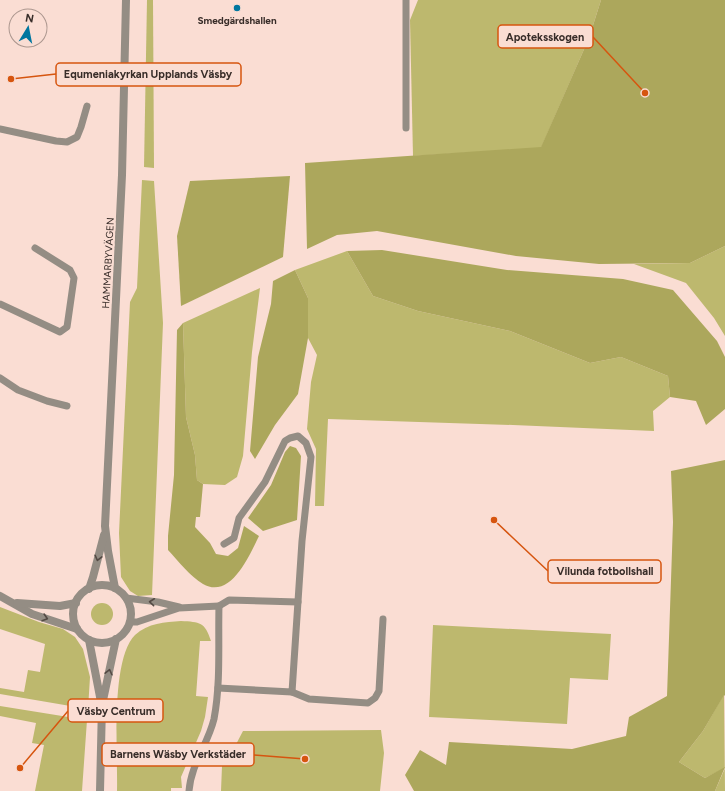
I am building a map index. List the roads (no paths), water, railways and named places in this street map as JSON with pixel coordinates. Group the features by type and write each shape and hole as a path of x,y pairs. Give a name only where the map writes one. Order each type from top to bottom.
{"street":[{"name":"HAMMARBYVÄGEN","path":"89,589 98,561 105,526 122,175 126,0"},
{"name":"HAMMARBYVÄGEN","path":"105,526 115,588"},
{"path":"102,586 115,588 126,598 130,606 130,622 127,629 116,639 107,643 89,640 77,629 73,616 76,603 84,592 89,589 102,586"},
{"path":"0,596 32,614 77,629"},
{"path":"14,603 60,606 76,603"},
{"path":"100,791 102,705 116,639"},
{"path":"89,640 102,705"}],"lane":[{"path":"406,0 406,128"},
{"path":"0,129 67,142 77,137 87,106"},
{"path":"0,304 60,332 67,327 74,278 70,270 35,248"},
{"path":"0,378 18,390 47,401 67,406"},
{"path":"224,544 234,538 239,518 265,482 285,441 298,436 306,443 311,457 302,541 292,692"},
{"path":"126,598 158,602 179,608"},
{"path":"130,622 137,622 179,608 219,606 229,600 298,602"},
{"path":"190,791 191,775 208,737 214,719 218,688 219,606"},
{"path":"218,688 292,692 309,699 368,703 375,698 379,691 383,619"}],"place":[{"name":"Smedgärdshallen","path":"237,8"},
{"name":"Equmeniakyrkan Upplands Väsby","path":"11,79"},
{"name":"Apoteksskogen","path":"645,93"},
{"name":"Vilunda fotbollshall","path":"494,520"},
{"name":"Barnens Wäsby Verkstäder","path":"305,759"},
{"name":"Väsby Centrum","path":"20,768"}]}
